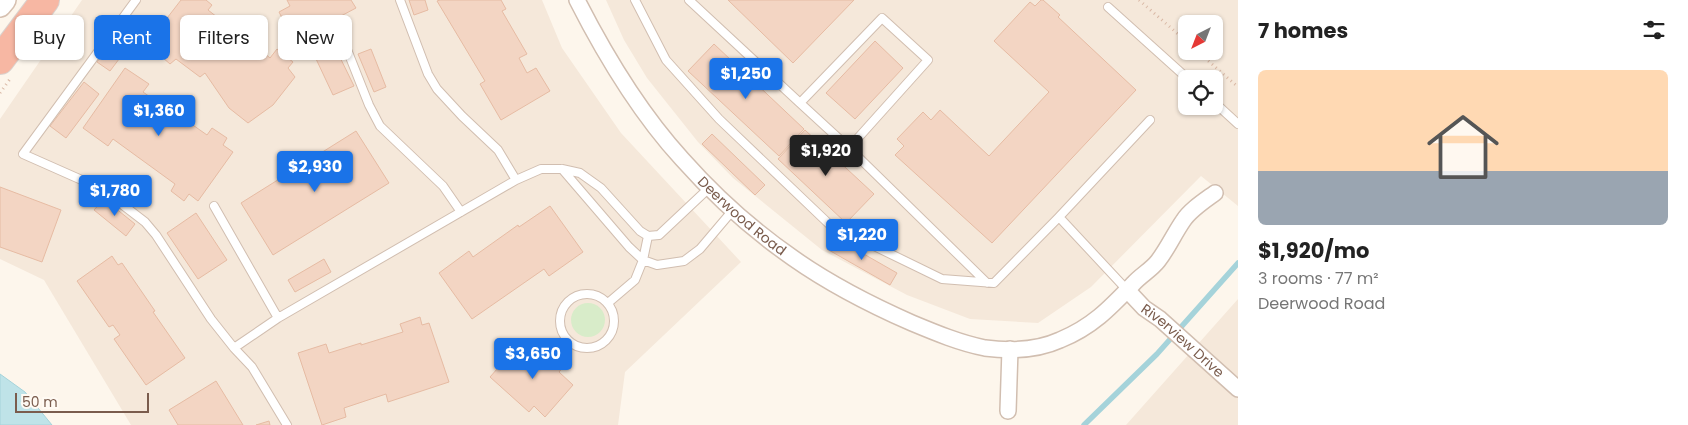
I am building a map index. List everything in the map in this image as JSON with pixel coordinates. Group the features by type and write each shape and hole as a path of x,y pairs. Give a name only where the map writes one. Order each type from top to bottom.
{"highway":[{"path":"0,60 45,0"}],"main road":[{"path":"0,6 5,0"}],"street":[{"name":"Deerwood Road","path":"577,0 597,39 625,85 654,125 709,188 792,258 884,311 960,342 985,348 1032,348 1058,341 1079,332 1100,318 1156,263 1172,242 1184,220 1198,205 1215,193"},
{"name":"Riverview Drive","path":"1128,291 1144,308 1160,319 1238,389"},
{"path":"1008,411 1010,349"}],"lane":[{"path":"136,0 23,154 102,189 145,222 156,235 211,319 252,367 287,425"},
{"path":"400,0 428,74 438,89 462,116 498,150 516,180"},
{"path":"635,0 666,60 719,119 829,224 942,279 994,283 1150,120"},
{"path":"689,0 849,148 987,283"},
{"path":"1108,7 1178,70"},
{"path":"800,104 882,18 928,60 849,148"},
{"path":"351,60 369,105 380,126 443,186 461,212"},
{"path":"1223,110 1238,124"},
{"path":"234,348 278,318 516,180 541,169 562,169 580,172 601,188 640,232 648,236 658,235 709,188"},
{"path":"562,169 629,247 643,260 657,265 684,260 700,249 734,210"},
{"path":"214,206 278,318"},
{"path":"1059,217 1128,291"},
{"path":"608,303 635,280 643,260 648,236"},
{"path":"592,294 601,297 608,303 613,311 615,320 614,329 604,344 596,348 587,349 570,343 560,328 562,310 567,302 574,296 592,294"}],"path":[{"path":"1139,0 1178,35"},
{"path":"1207,60 1238,87"}],"shaded area":[{"path":"82,0 542,0 562,48 621,133 741,262 625,372 618,425 131,425 44,280 0,259 0,119 41,60 84,60 84,15 72,15"},
{"path":"606,0 1238,0 1238,206 1201,176 1091,287 1038,323 970,319 907,295 822,250 733,178 698,142 647,78 624,40"},
{"path":"1238,299 1238,425 1126,425"}],"green space":[{"path":"588,303 595,304 600,308 604,313 604,327 600,332 595,336 588,337 581,336 576,332 572,327 571,320 572,313 576,308 581,304"}],"water":[{"path":"0,374 25,392 52,425 0,425"}],"building":[{"path":"181,0 206,0 212,5 208,10 214,15 180,15 180,60 268,60 268,56 270,58 277,49 278,60 291,60 293,62 288,68 295,77 273,105 248,123 229,108 205,73 200,77 176,59 170,64 165,60 170,60 169,15"},
{"path":"287,0 351,0 356,8 343,15 281,15 279,12 290,6"},
{"path":"409,0 425,0 428,10 414,15"},
{"path":"501,0 506,9 502,11 527,54 519,58 527,73 536,68 550,91 501,120 480,84 485,81 437,1"},
{"path":"728,0 854,0 793,63"},
{"path":"1041,0 1060,15 1058,17 1136,90 992,243 895,155 904,146 897,139 923,112 931,120 940,110 989,156 1049,92 994,41 1030,2 1035,6"},
{"path":"875,41 903,68 855,119 826,93"},
{"path":"714,44 804,129 779,156 688,71"},
{"path":"371,49 386,87 374,92 358,54"},
{"path":"98,60 118,60 110,71 97,62"},
{"path":"317,60 341,60 354,86 333,95"},
{"path":"125,68 149,84 143,92 170,111 166,117 175,123 180,116 207,135 212,128 227,138 223,145 233,152 198,201 189,194 184,201 171,191 175,184 113,139 108,146 83,128"},
{"path":"84,82 99,94 66,138 50,126"},
{"path":"805,130 874,194 846,223 778,159"},
{"path":"356,131 389,183 273,255 241,203"},
{"path":"712,134 765,185 755,195 702,144"},
{"path":"0,187 61,210 42,262 0,247"},
{"path":"104,199 135,224 126,236 94,210"},
{"path":"550,206 583,252 549,276 544,269 472,319 439,273 469,251 473,257 518,225 519,227"},
{"path":"196,213 227,260 198,279 167,233"},
{"path":"834,237 897,273 890,285 827,249"},
{"path":"112,256 118,265 122,263 185,358 146,385 114,339 120,335 113,325 109,327 77,281"},
{"path":"324,259 331,272 295,292 288,280"},
{"path":"420,317 422,325 429,323 449,382 388,402 386,394 344,408 346,417 322,425 298,353 326,344 329,353 361,343 361,345 403,332 400,324"},
{"path":"528,345 536,352 541,346 563,367 559,372 573,385 545,417 534,406 529,412 490,377 513,351 519,357"},
{"path":"216,381 243,425 178,425 169,410"},
{"path":"269,421 270,425 256,425"}],"waterway":[{"path":"1084,425 1157,354 1238,263"}]}
